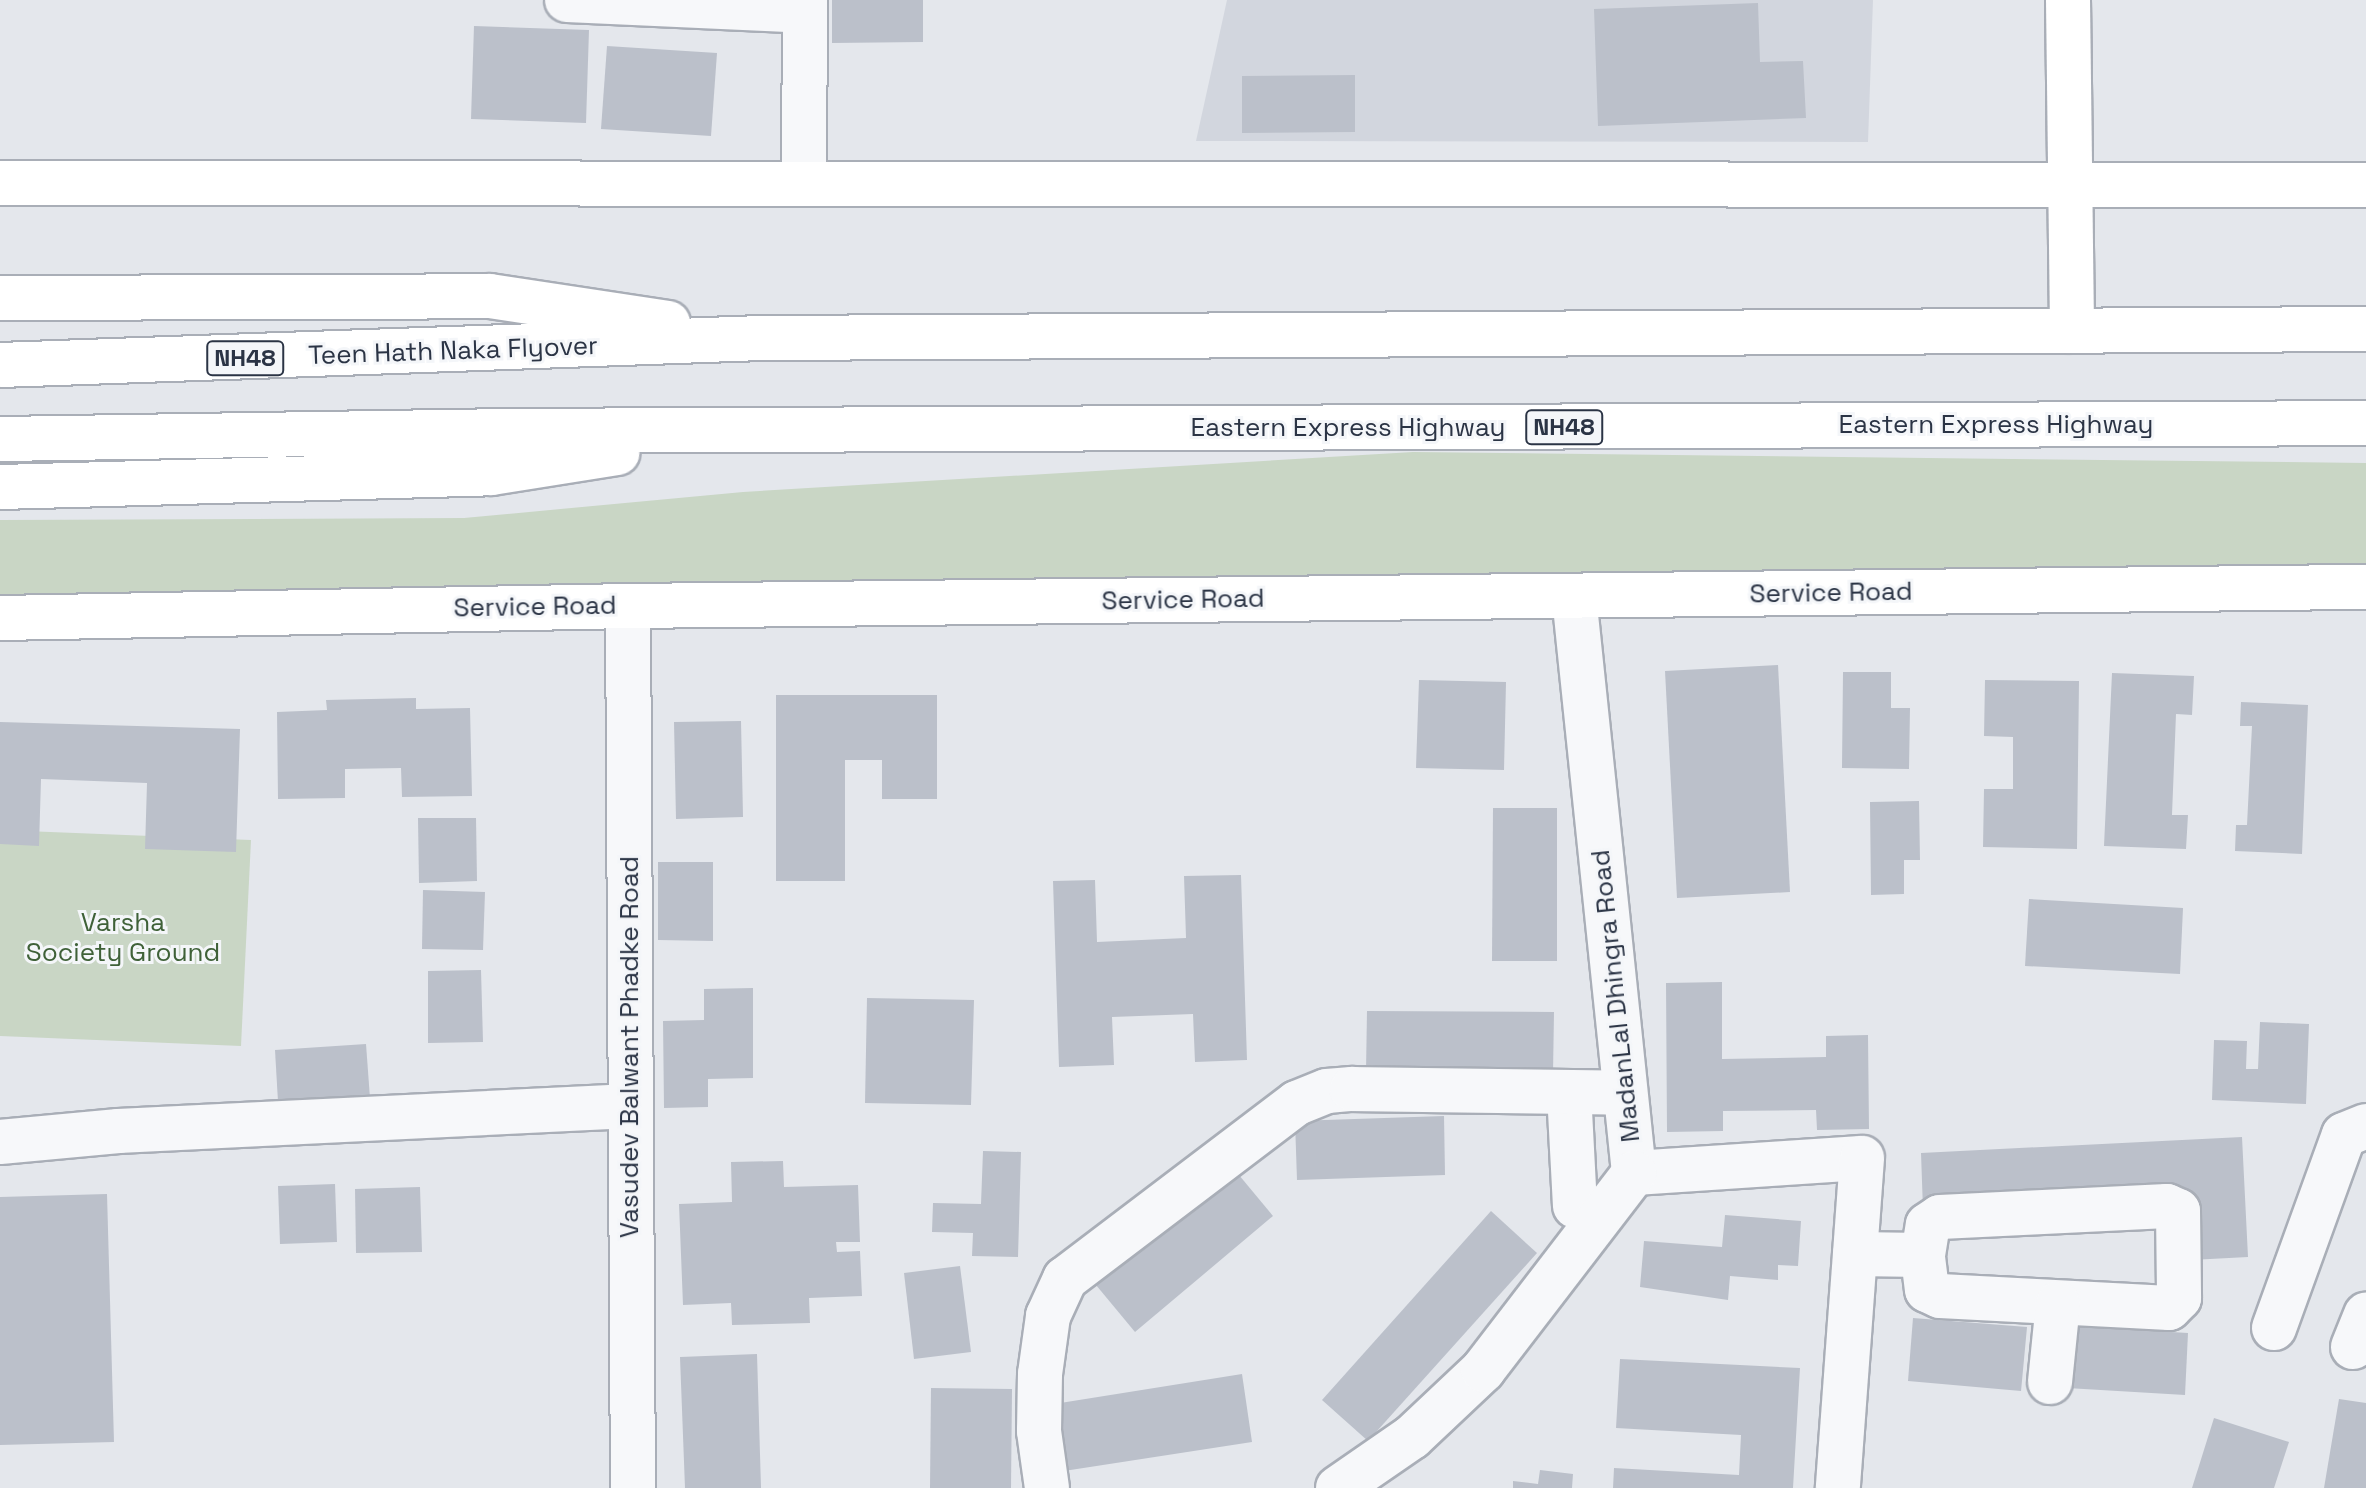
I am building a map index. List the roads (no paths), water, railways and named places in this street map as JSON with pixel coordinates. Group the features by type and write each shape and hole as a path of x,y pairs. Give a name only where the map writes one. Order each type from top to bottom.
{"main road":[{"path":"2068,0 2072,331"},
{"path":"0,183 2366,185"},
{"path":"0,298 490,296 762,338"},
{"name":"NH48","path":"762,338 2366,329"},
{"name":"Teen Hath Naka Flyover","path":"0,365 490,351 762,338"},
{"name":"Eastern Express Highway","path":"762,432 2366,423"},
{"name":"NH48","path":"0,439 489,431 762,432"},
{"path":"0,487 491,473 762,432"},
{"name":"Service Road","path":"0,618 628,606 2366,587"}],"street":[{"path":"567,0 805,5 804,184"},
{"name":"MadanLal Dhingra Road","path":"1574,596 1634,1173 1862,1158 1838,1488"},
{"name":"Vasudev Balwant Phadke Road","path":"628,606 633,1488"},
{"path":"1047,1488 1039,1431 1048,1316 1065,1279 1114,1237 1297,1103 1327,1091 1625,1093"},
{"path":"1569,1092 1575,1206"},
{"path":"0,1142 118,1131 630,1106"},
{"path":"2274,1328 2344,1135 2363,1122"},
{"path":"1338,1488 1412,1437 1483,1370 1634,1173"},
{"path":"2167,1206 2178,1211 2179,1298 2169,1308 1940,1296 1927,1290 1923,1255 1928,1225 1940,1217 2167,1206"},
{"path":"1855,1254 1923,1255"},
{"path":"2050,1382 2058,1303"}],"park label":[{"name":"Varsha Society Ground","path":"123,938"}]}
